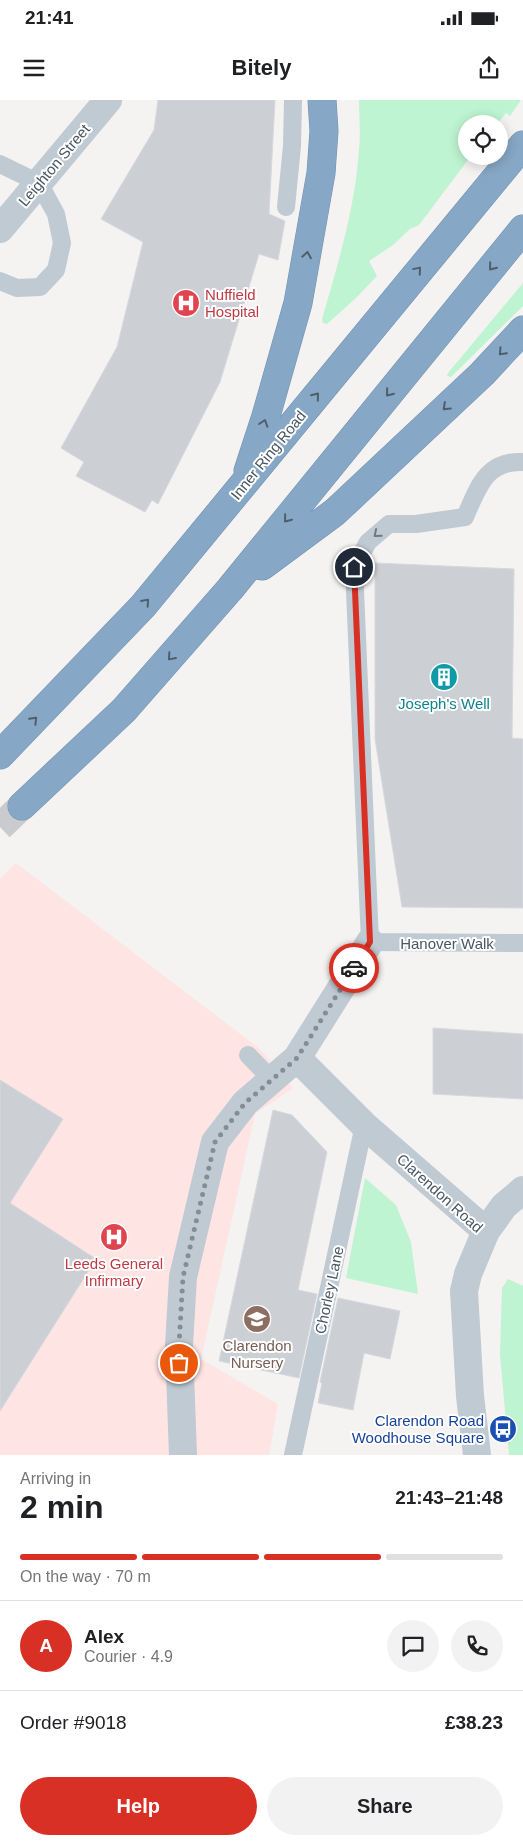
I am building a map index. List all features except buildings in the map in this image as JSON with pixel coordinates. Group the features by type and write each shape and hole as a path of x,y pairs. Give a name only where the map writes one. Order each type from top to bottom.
{"highway":[{"path":"243,486 266,416 298,303 321,173 324,131 322,100"},
{"name":"Inner Ring Road","path":"0,755 143,606 523,144"},
{"path":"22,806 124,710 230,589 523,229"},
{"path":"230,589 336,512 482,374 523,330"}],"street":[{"name":"Leighton Street","path":"0,229 108,100"},
{"path":"182,1455 179,1345 183,1277 215,1142 245,1103 297,1058 370,942"},
{"name":"Clarendon Road","path":"297,1058 364,1126 486,1231 468,1274 464,1291 470,1396 477,1455"},
{"path":"486,1231 504,1206 523,1190"}],"lane":[{"path":"286,207 292,146 292,100"},
{"path":"0,164 39,183 56,214 62,242 56,270 40,287 17,288 0,280"},
{"path":"370,942 354,567 368,542 389,524 416,524 465,517 481,482 492,469 509,461 523,462"},
{"name":"Hanover Walk","path":"370,942 523,943"},
{"path":"248,1055 272,1080"},
{"name":"Chorley Lane","path":"293,1455 364,1126"}],"shaded area":[{"name":"Leeds General Infirmary","path":"16,863 260,1049 293,1088 255,1114 201,1359 278,1404 269,1455 0,1455 0,879"}],"green space":[{"path":"359,100 521,100 510,116 506,113 504,115 458,115 458,165 464,165 419,225 410,229 393,245 369,261 377,276 327,324 323,323 322,319 345,236 354,193 360,138"},
{"path":"523,283 523,306 451,377 447,376 448,373"},
{"path":"365,1178 396,1205 411,1242 418,1294 346,1278"},
{"path":"508,1279 523,1286 523,1455 509,1455 500,1355 502,1288"}],"tunnel":[{"path":"0,827 22,806"}],"way so far":[{"path":"179,1363 183,1277 215,1142 245,1103 297,1058 354,968"}],"place":[{"name":"Nuffield Hospital","path":"186,303"},
{"name":"Joseph's Well","path":"444,677"},
{"name":"Leeds General Infirmary","path":"114,1237"},
{"name":"Clarendon Nursery","path":"257,1319"},
{"name":"Clarendon Road Woodhouse Square","path":"503,1429"}],"route":[{"path":"354,567 370,942 354,968"}]}
